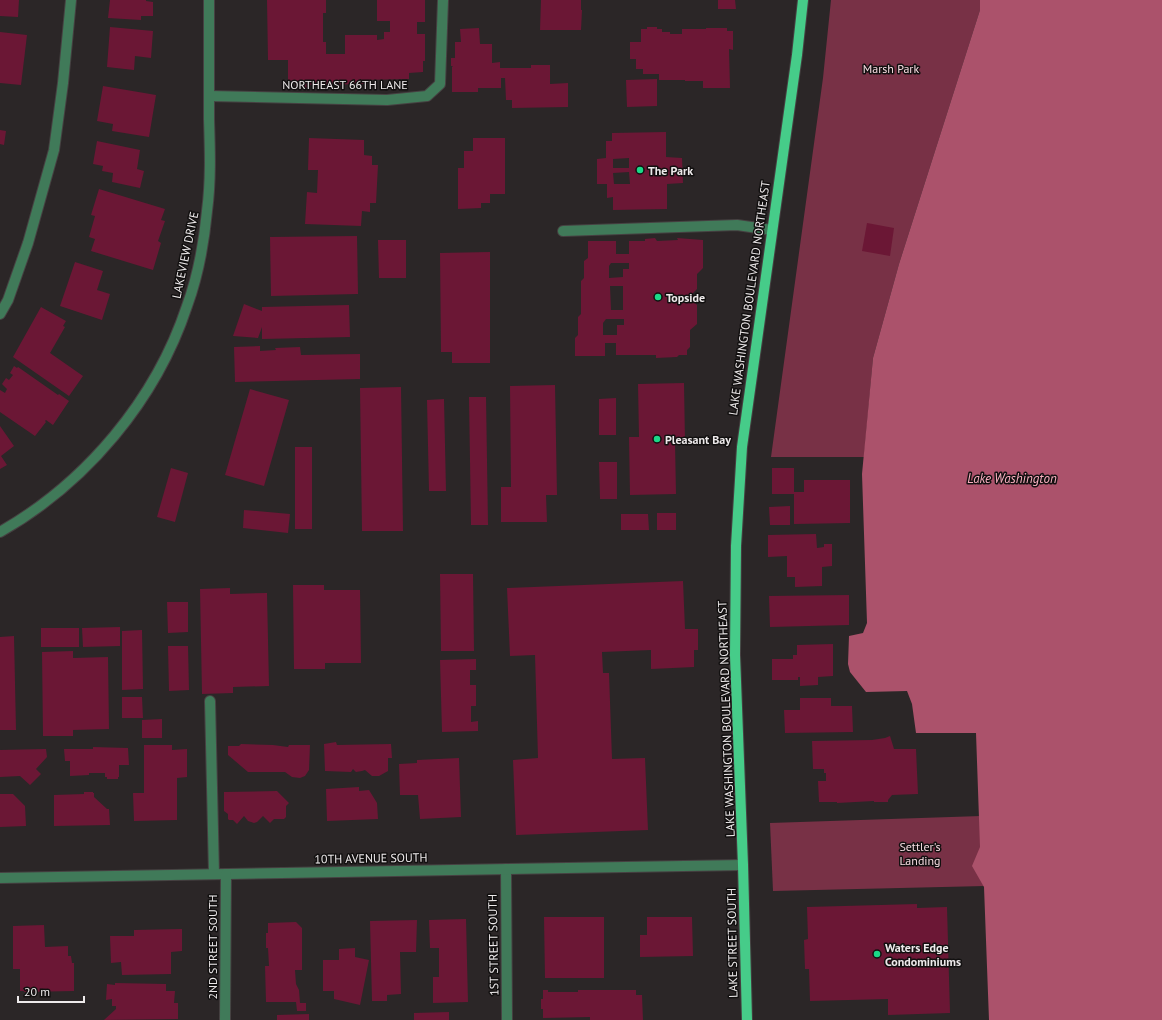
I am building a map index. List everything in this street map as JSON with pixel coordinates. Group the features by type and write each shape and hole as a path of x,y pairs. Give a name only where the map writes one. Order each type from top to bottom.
{"main road":[{"name":"LAKE WASHINGTON BOULEVARD NORTHEAST","path":"743,865 735,655 736,546 742,447 797,55 803,0"},
{"name":"LAKE STREET SOUTH","path":"743,865 747,1020"}],"street":[{"path":"0,314 8,300 28,243 54,150 63,83 71,0"},
{"name":"LAKEVIEW DRIVE","path":"0,532 16,523 46,502 75,478 95,458 115,434 147,393 172,345 188,306 198,269 208,210 210,174 209,0"},
{"name":"NORTHEAST 66TH LANE","path":"209,96 387,100 427,96 440,84 443,0"},
{"path":"563,231 737,225 772,230"},
{"path":"210,701 214,874"},
{"name":"10TH AVENUE SOUTH","path":"0,878 743,865"},
{"name":"1ST STREET SOUTH","path":"506,869 507,1020"},
{"name":"2ND STREET SOUTH","path":"224,1020 226,874"}],"green space":[{"name":"Marsh Park","path":"831,0 980,0 980,10 899,264 873,358 864,457 771,457 823,78"},
{"name":"Settler's Landing","path":"981,816 985,886 773,891 770,823"}],"water":[{"name":"Lake Washington","path":"980,0 1162,0 1162,1020 989,1020 984,887 972,866 980,847 976,733 916,733 912,704 907,691 866,692 850,672 848,664 849,636 863,633 867,623 862,474 873,358 899,264 980,10"}],"building":[{"path":"0,0 19,0 18,17 0,16"},
{"path":"110,0 146,0 153,2 153,16 141,16 141,20 108,18"},
{"path":"267,0 326,0 326,13 323,13 323,42 326,42 326,54 345,54 345,35 377,35 377,40 384,39 384,32 390,32 390,21 377,21 377,0 425,0 425,22 417,22 417,34 425,34 425,61 423,61 423,72 409,73 409,79 364,80 364,84 307,85 307,88 295,89 295,81 288,81 288,60 268,60"},
{"path":"541,0 581,0 581,30 540,30"},
{"path":"718,0 735,0 736,9 718,9"},
{"path":"110,27 153,31 151,58 135,56 134,70 107,67"},
{"path":"647,27 657,27 657,29 662,29 662,32 670,32 670,34 682,34 682,29 727,28 727,31 733,31 733,50 729,49 730,88 703,88 703,81 659,80 659,74 643,74 643,69 636,69 636,59 630,59 630,42 641,42 641,29 647,29"},
{"path":"479,28 480,44 492,44 492,63 500,62 500,68 531,68 531,65 550,65 550,84 568,83 568,107 512,108 512,100 506,100 505,78 501,78 501,88 478,88 478,92 452,92 453,66 451,66 451,58 455,58 455,42 461,42 460,29"},
{"path":"0,32 27,35 21,85 0,83"},
{"path":"657,79 657,106 627,107 626,80"},
{"path":"103,86 156,95 149,137 112,131 113,124 97,121"},
{"path":"0,130 6,131 4,145 0,144"},
{"name":"The Park","path":"666,132 666,157 682,158 683,183 667,184 667,209 613,210 613,197 607,198 607,184 597,184 597,159 606,158 606,141 612,141 612,133","holes":["629,158 629,168 613,168 613,159","629,172 630,184 614,184 613,173"]},
{"path":"309,138 364,140 364,155 372,156 372,165 378,165 376,203 370,203 370,212 362,211 361,226 305,224 307,192 317,193 318,170 308,170"},
{"path":"473,138 505,138 505,194 490,194 490,203 481,203 481,208 458,209 458,168 464,168 464,151 473,151"},
{"path":"97,141 140,150 137,169 144,171 140,188 112,182 113,173 102,171 103,166 93,164"},
{"path":"99,189 165,209 161,220 165,221 158,241 161,243 153,270 91,251 95,239 89,237 95,216 91,215"},
{"path":"867,223 894,228 890,256 862,251"},
{"path":"357,236 358,294 271,296 270,237"},
{"name":"Topside","path":"655,238 657,241 678,240 677,238 703,240 703,268 697,274 697,289 693,293 693,301 697,305 697,324 690,330 690,347 687,350 687,355 656,358 656,355 616,355 616,343 605,343 605,356 575,356 575,338 578,335 578,317 581,314 581,281 584,278 584,261 588,258 588,241 616,241 616,254 629,254 629,241 645,241 645,239","holes":["611,263 629,263 629,269 623,269 623,277 609,278 609,266","610,286 623,286 623,310 611,310","606,319 624,319 624,325 617,325 617,335 603,335 603,323"]},
{"path":"378,240 406,240 406,278 379,278"},
{"path":"490,252 490,363 452,363 452,352 441,352 440,253"},
{"path":"75,262 103,271 97,290 110,294 102,320 60,306"},
{"path":"244,304 262,311 262,307 349,305 350,337 262,339 262,327 258,338 233,336"},
{"path":"41,307 66,321 63,326 65,327 50,353 83,376 69,396 13,357"},
{"path":"260,346 260,351 276,350 275,348 300,347 301,355 360,354 360,379 235,382 234,347"},
{"path":"14,366 17,368 18,367 69,401 53,425 46,420 35,436 0,412 0,390 5,393 7,389 2,384 6,378 9,380 13,375 10,373"},
{"name":"Pleasant Bay","path":"684,383 685,442 675,442 676,494 630,495 629,437 639,437 638,384"},
{"path":"555,385 557,495 546,495 547,522 501,522 501,487 511,487 510,386"},
{"path":"401,387 403,531 362,531 360,388"},
{"path":"250,389 289,400 264,486 225,475"},
{"path":"469,397 486,397 488,525 471,525"},
{"path":"616,398 616,435 599,435 599,399"},
{"path":"444,399 446,491 429,491 427,400"},
{"path":"0,426 14,446 1,456 7,465 0,469"},
{"path":"295,447 312,447 312,529 295,529"},
{"path":"599,462 617,462 617,499 600,499"},
{"path":"171,468 188,473 175,522 157,517"},
{"path":"772,468 794,468 794,492 804,492 804,480 850,480 850,523 794,524 794,494 772,494"},
{"path":"790,506 790,525 770,525 769,507"},
{"path":"244,510 290,514 288,533 243,528"},
{"path":"657,513 676,513 676,530 657,530"},
{"path":"621,514 648,514 649,530 621,530"},
{"path":"816,534 817,548 824,547 824,544 832,544 832,566 822,567 822,586 795,587 795,577 787,577 787,556 768,557 768,535"},
{"path":"440,574 473,574 474,651 441,651"},
{"path":"683,581 685,629 698,629 698,650 694,650 694,667 651,669 651,650 602,652 603,673 609,673 612,759 645,758 648,830 516,835 513,760 538,758 535,655 510,656 507,588"},
{"path":"293,585 324,585 324,590 360,590 361,663 325,663 325,669 294,669"},
{"path":"230,588 230,594 267,593 269,686 233,687 233,693 202,694 200,589"},
{"path":"849,595 849,625 770,627 769,596"},
{"path":"167,602 188,602 188,632 168,633"},
{"path":"120,627 120,646 83,647 82,628"},
{"path":"41,628 79,628 79,647 41,647"},
{"path":"142,630 143,689 122,690 122,631"},
{"path":"14,636 16,730 0,730 0,637"},
{"path":"833,644 833,676 818,677 818,685 800,686 800,677 798,677 798,680 772,680 772,659 793,659 793,655 797,655 797,645"},
{"path":"168,646 188,646 189,690 169,691"},
{"path":"73,651 73,658 108,657 109,729 73,730 73,736 43,736 42,652"},
{"path":"476,659 476,670 470,670 470,685 476,685 476,706 471,706 471,722 478,721 478,731 442,732 440,660"},
{"path":"122,697 142,697 143,718 122,718"},
{"path":"800,698 831,698 831,706 852,706 853,732 785,733 784,710 800,710"},
{"path":"162,719 162,738 142,738 142,720"},
{"path":"890,736 894,749 916,749 918,794 892,795 888,802 819,802 818,781 826,781 826,773 824,773 824,769 813,769 812,741 872,740"},
{"path":"336,742 337,745 391,744 392,758 388,758 388,771 379,776 372,776 365,770 356,772 353,769 351,772 325,771 324,744"},
{"path":"241,744 288,747 289,745 310,745 309,770 305,776 300,778 292,777 285,772 248,772 228,755 228,746 239,746"},
{"path":"144,745 172,745 172,750 187,749 187,777 177,778 177,820 134,821 133,793 144,793"},
{"path":"93,747 128,748 129,765 119,765 118,779 107,779 107,777 105,777 105,773 89,773 89,775 70,776 70,761 65,761 64,749 93,749"},
{"path":"46,749 47,757 36,769 41,774 30,785 20,776 0,777 0,750"},
{"path":"459,758 461,817 420,819 418,795 400,795 399,764 417,763 417,760"},
{"path":"359,787 359,791 369,790 377,803 378,819 327,821 326,789"},
{"path":"277,791 289,803 286,806 286,817 284,819 274,819 270,823 263,816 254,823 248,821 244,816 237,824 233,820 228,819 228,814 224,811 224,792"},
{"path":"84,792 93,792 94,797 107,809 109,809 110,825 54,826 54,795 84,794"},
{"path":"0,794 13,794 25,806 26,826 0,827"},
{"name":"Waters Edge Condominiums","path":"917,904 917,908 947,907 950,1013 888,1015 888,999 810,1001 809,969 805,969 804,940 808,939 807,907"},
{"path":"544,917 604,917 604,978 545,978"},
{"path":"647,917 692,917 693,956 640,957 640,935 647,935"},
{"path":"466,919 468,1002 433,1003 433,977 439,977 439,948 430,948 429,920"},
{"path":"417,920 416,952 400,952 401,994 387,995 387,1001 372,1001 370,921"},
{"path":"296,922 302,928 302,970 295,970 296,984 299,990 300,1003 306,1003 306,1011 297,1011 296,1002 266,1002 265,966 269,966 268,948 266,948 268,923"},
{"path":"44,925 45,947 68,946 68,956 71,956 72,963 74,963 74,991 20,991 20,969 13,969 13,926"},
{"path":"182,929 182,951 171,952 171,974 122,975 121,962 111,963 110,936 134,936 134,930"},
{"path":"355,948 355,957 369,960 360,1005 334,999 334,991 323,991 323,960 339,960 339,949"},
{"path":"115,983 166,984 166,991 175,991 174,1003 178,1003 178,1019 104,1020 116,1009 116,1006 112,1006 112,999 106,1000 107,984 115,985"},
{"path":"543,990 548,990 548,992 578,992 578,990 636,990 636,995 642,995 643,1020 590,1020 590,1017 543,1018 541,999 543,999"},
{"path":"449,1012 449,1020 414,1020 414,1013"},
{"path":"309,1014 309,1020 277,1020 277,1015"}],"place":[{"name":"The Park","path":"640,170"},
{"name":"Topside","path":"658,297"},
{"name":"Pleasant Bay","path":"657,439"},
{"name":"Waters Edge Condominiums","path":"877,954"}]}
